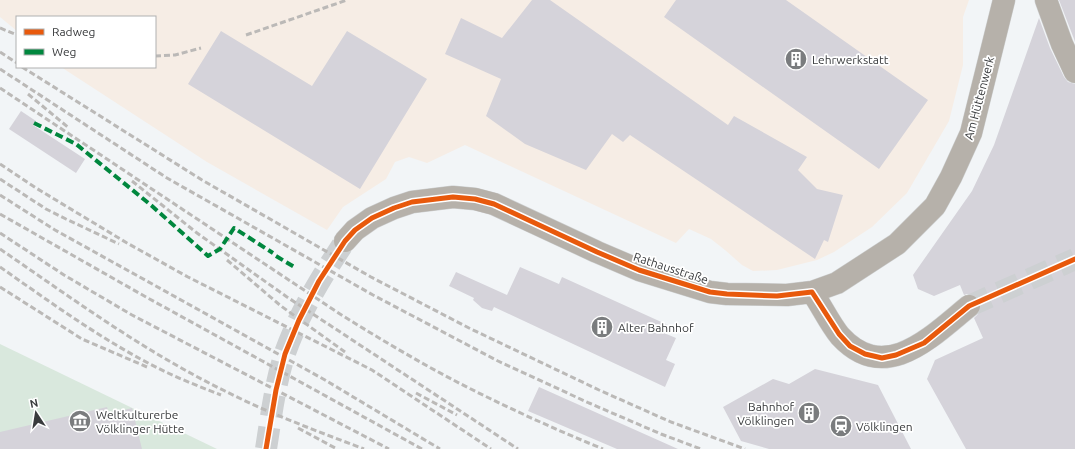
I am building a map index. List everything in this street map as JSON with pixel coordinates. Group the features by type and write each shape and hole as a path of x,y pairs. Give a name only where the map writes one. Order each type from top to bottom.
{"main road":[{"name":"Am Hüttenwerk","path":"812,292 837,283 890,249 935,206 951,177 971,133 1004,0"},
{"path":"1046,0 1062,44 1075,72"},
{"name":"Rathausstraße","path":"345,241 355,230 372,218 412,202 453,197 475,199 494,204 639,270 710,292 778,296 812,292"},
{"path":"812,292 839,334 850,346 865,354 882,358 896,355 924,343 969,306"}],"shaded area":[{"path":"0,0 969,0 963,17 963,65 949,121 907,193 872,227 834,252 817,260 777,270 753,271 742,265 711,239 689,229 676,243 465,145 427,163 409,157 395,162 386,179 343,207 327,230 207,162 63,68 156,68 156,16 16,16 16,30 0,17"},
{"name":"Weltkulturerbe Völklinger Hütte","path":"0,344 217,449 0,449"}],"building":[{"path":"532,0 550,0 728,125 734,116 807,157 798,170 817,189 843,195 828,242 824,240 815,259 630,135 623,142 612,134 586,170 525,144 486,116 501,79 445,54 461,18 502,38"},
{"name":"Lehrwerkstatt","path":"676,0 786,0 928,100 879,169 664,17"},
{"path":"1059,0 1075,0 1075,42 1074,39"},
{"path":"1039,18 1050,48 1064,77 1068,82 1075,84 1075,449 966,449 927,379 935,360 983,338 974,318 981,311 981,303 974,294 964,295 960,285 934,296 918,289 913,275 972,191 994,145"},
{"path":"221,31 312,86 347,31 427,79 360,189 188,84"},
{"path":"21,111 36,121 33,125 85,159 76,173 9,129"},
{"name":"Alter Bahnhof","path":"520,267 559,284 562,277 668,325 664,333 676,338 666,360 675,364 665,387 494,307 492,311 482,308 473,300 474,298 449,286 456,272 507,295"},
{"name":"Bahnhof Völklingen","path":"815,369 878,385 911,449 769,449 741,441 723,407 773,379 789,384"},
{"path":"539,387 678,449 617,449 528,411"},
{"path":"107,407 109,414 132,408 142,449 0,449 0,432"}],"tunnel":[{"path":"266,449 276,389 285,353 304,309 345,241"},
{"path":"969,306 1075,259"}],"railway":[{"path":"246,35 347,0"},
{"path":"0,28 16,35"},
{"path":"156,56 175,55 201,48"},
{"path":"0,52 16,62"},
{"path":"24,68 202,180 371,277 469,328 599,390 671,422 745,449"},
{"path":"0,69 167,178 373,295 498,361 589,403 661,434 701,449"},
{"path":"0,88 340,314 376,336 432,368 503,405 603,449"},
{"path":"28,94 69,128"},
{"path":"0,164 36,188 127,243 188,277 372,370 491,449"},
{"path":"0,179 46,209 119,244"},
{"path":"132,181 197,233 287,297 518,449"},
{"path":"0,195 55,230 325,380 440,449"},
{"path":"0,214 146,297 422,449"},
{"path":"0,233 64,275 132,315 389,449"},
{"path":"0,249 82,306 195,376 259,407 364,449"},
{"path":"227,260 281,306 345,352"},
{"path":"0,267 124,350 187,382 221,395"},
{"path":"0,287 82,339 147,367"},
{"path":"416,393 457,415"},
{"path":"298,428 337,449"}],"marked path":[{"path":"34,123 76,144 152,206 208,256 220,249 234,228 273,253"},
{"path":"276,256 296,268"}],"cycle path":[{"path":"266,449 276,390 285,354 299,320 319,281 345,241 355,230 372,218 412,202 453,197 475,199 494,204 639,270 710,292 777,296 812,292 839,334 850,346 865,354 882,358 896,355 924,343 969,306 1075,259"}],"place":[{"name":"Lehrwerkstatt","path":"796,59"},
{"name":"Alter Bahnhof","path":"602,327"},
{"name":"Bahnhof Völklingen","path":"809,413"},
{"name":"Weltkulturerbe Völklinger Hütte","path":"80,421"},
{"name":"Völklingen","path":"841,426"}]}
